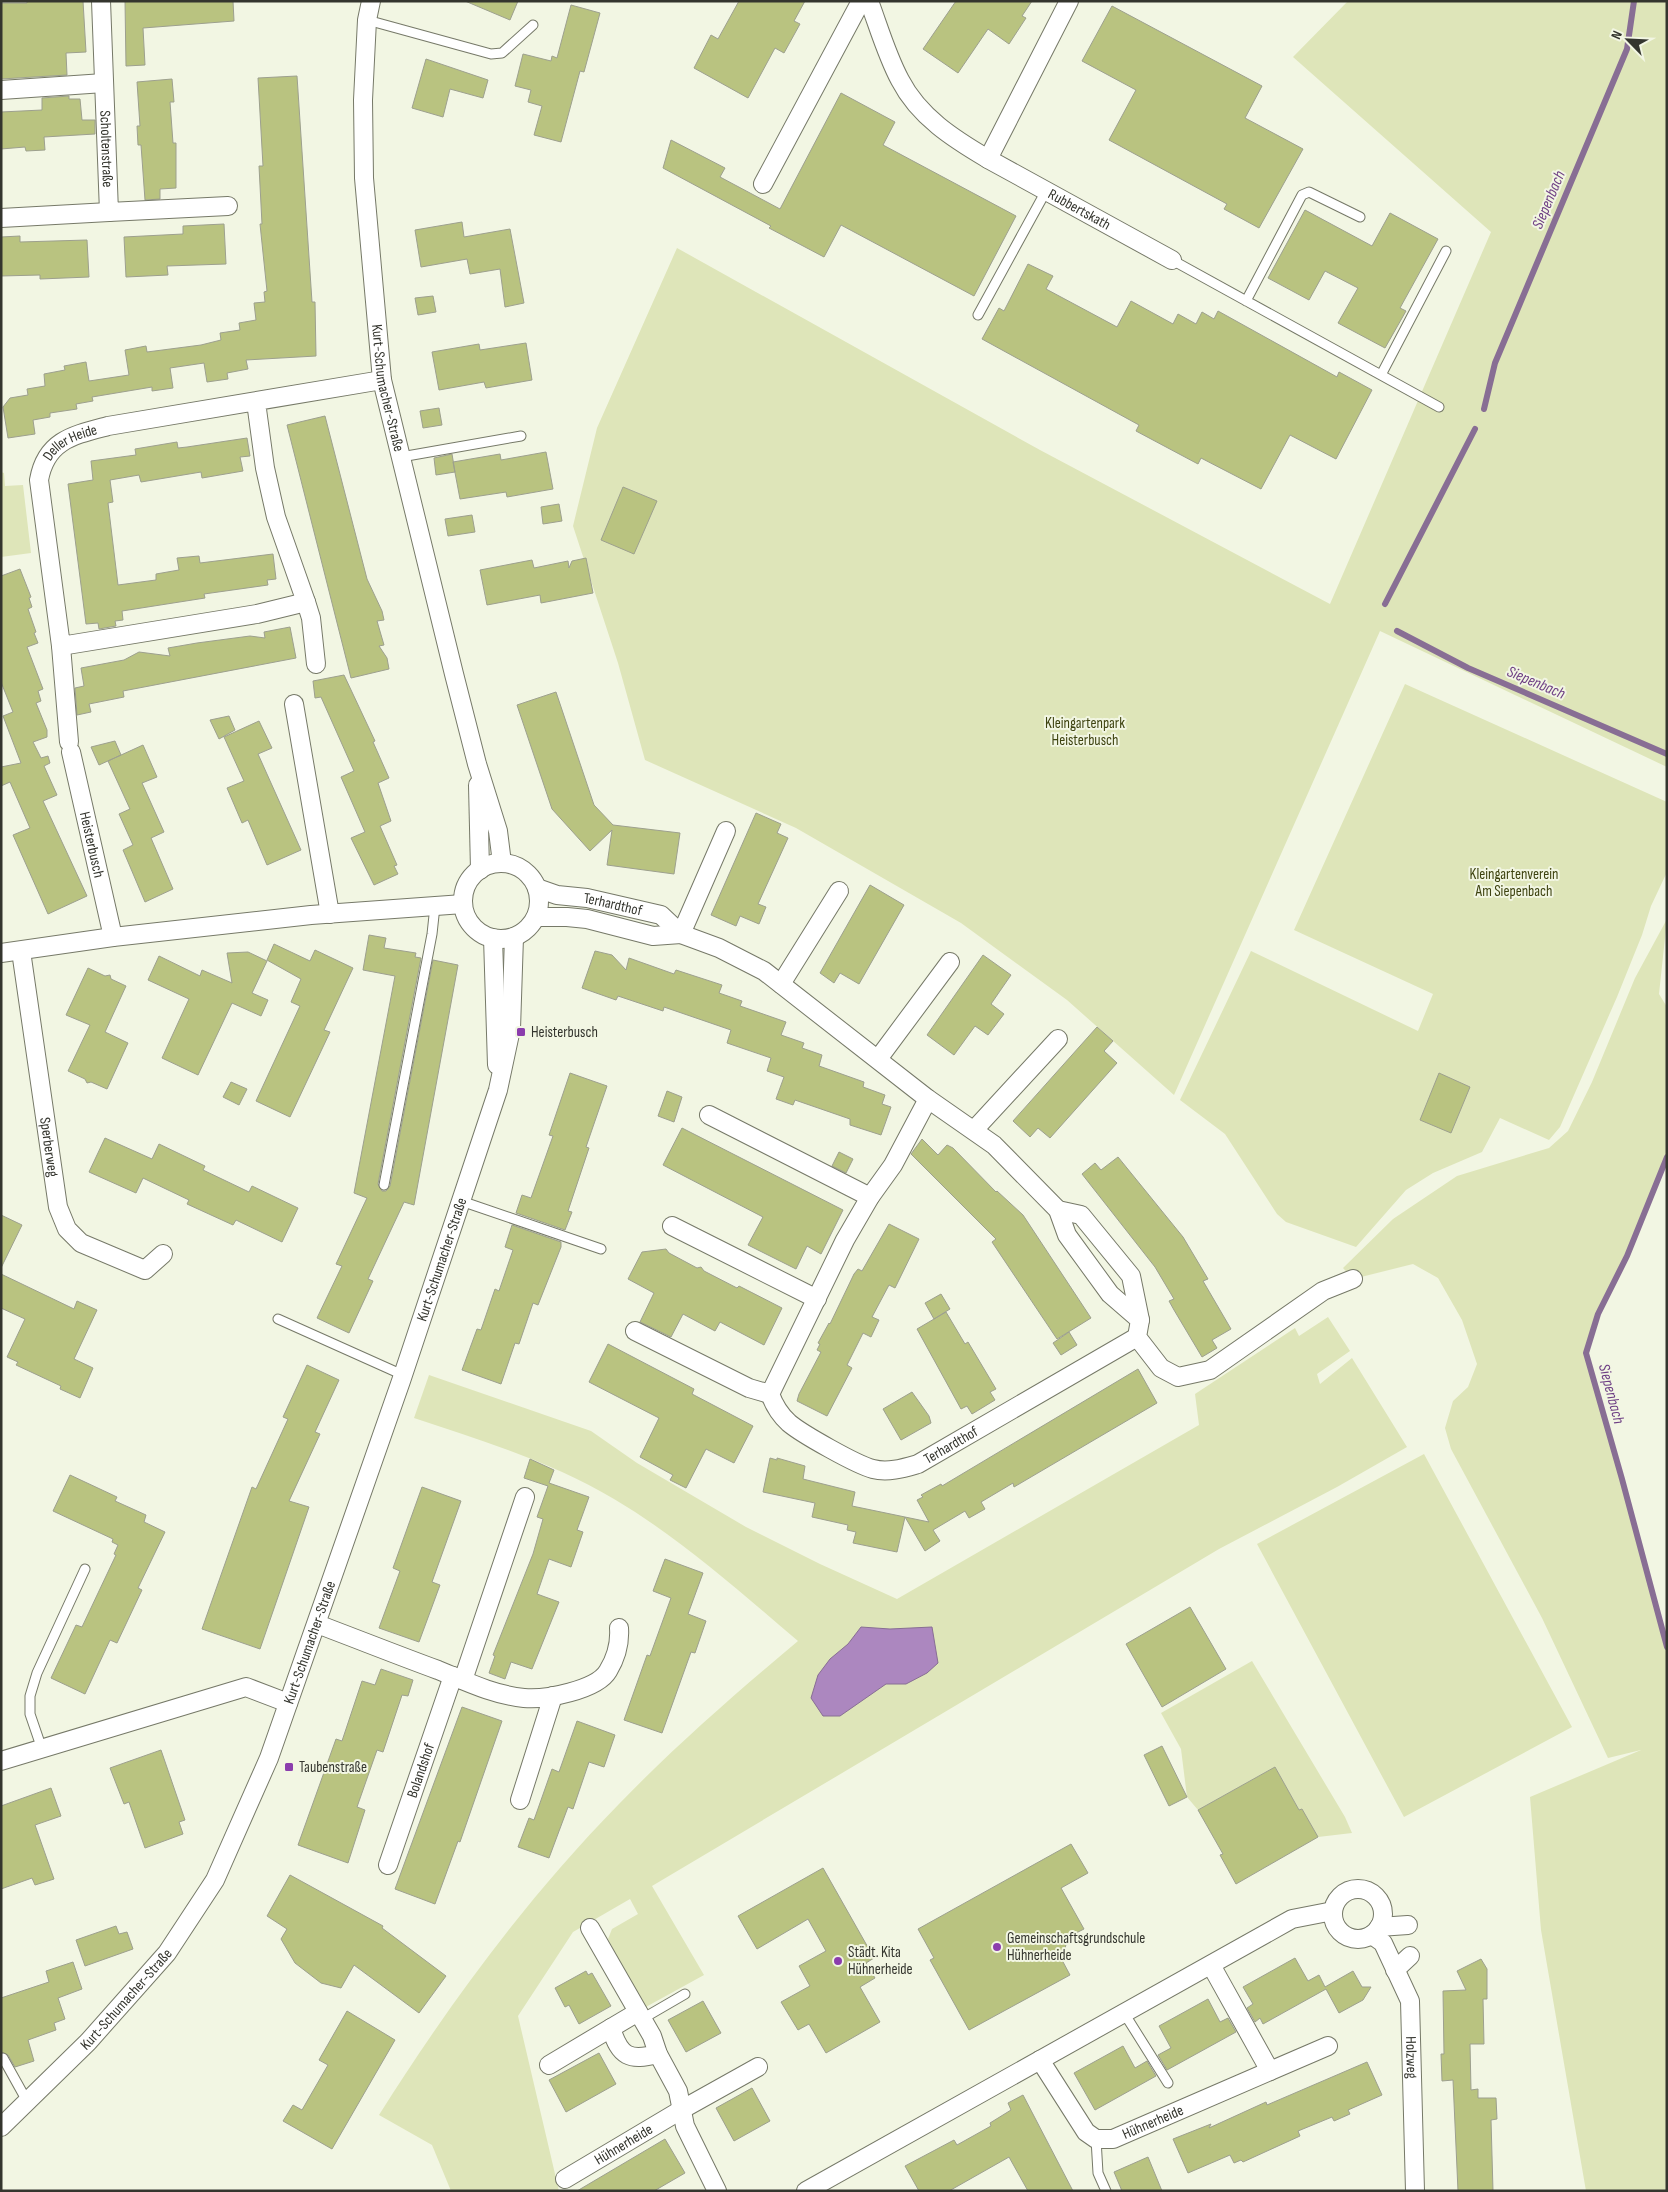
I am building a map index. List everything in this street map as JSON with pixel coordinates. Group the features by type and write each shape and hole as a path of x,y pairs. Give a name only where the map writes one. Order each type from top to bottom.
{"street":[{"name":"Scholtenstraße","path":"100,1 109,212"},
{"name":"Kurt-Schumacher-Straße","path":"371,1 367,20 363,100 364,178 382,380 477,764 498,831 502,863"},
{"path":"763,184 861,1"},
{"name":"Rubbertskath","path":"870,1 900,81 915,103 932,121 956,140 988,159 1172,260"},
{"path":"988,159 1069,1"},
{"path":"1,90 104,84"},
{"path":"1,218 228,206"},
{"name":"Deller Heide","path":"70,747 61,646 39,480 42,466 51,450 66,439 108,426 382,380"},
{"path":"256,402 264,468 274,509 311,618 316,664"},
{"path":"61,646 257,614 306,602"},
{"path":"294,704 330,914"},
{"name":"Heisterbusch","path":"70,747 113,937"},
{"name":"Kurt-Schumacher-Straße","path":"477,764 480,870"},
{"path":"681,934 726,831"},
{"path":"502,863 517,866 529,875 537,888 539,903 536,917 526,929 514,937 493,938 485,936 473,927 465,915 466,885 480,870 488,865 502,863"},
{"name":"Terhardthof","path":"537,888 556,895 587,898 661,915 681,934 720,948 764,971 928,1099 994,1146 1058,1210 1067,1235 1105,1286 1140,1320"},
{"path":"781,984 839,891"},
{"path":"1,953 113,937 330,914 464,904"},
{"name":"Terhardthof","path":"536,917 567,916 588,919 654,936 681,934"},
{"name":"Kurt-Schumacher-Straße","path":"1,2127 88,2042 167,1953 215,1880 270,1758 403,1375 498,1090 511,1030 514,937"},
{"name":"Kurt-Schumacher-Straße","path":"493,938 498,1090"},
{"name":"Sperberweg","path":"21,951 58,1207 68,1229 81,1242 145,1270 163,1254"},
{"path":"878,1059 950,962"},
{"path":"974,1130 1058,1039"},
{"path":"635,1331 749,1388 770,1394 845,1240 870,1197 893,1165 928,1099"},
{"path":"709,1116 870,1197"},
{"path":"1058,1210 1081,1215 1131,1276 1140,1320 1137,1338 1161,1368 1178,1377 1210,1370 1323,1291 1352,1279"},
{"path":"672,1226 817,1299"},
{"name":"Terhardthof","path":"770,1394 775,1407 789,1423 856,1463 874,1470 896,1470 918,1464 1137,1338"},
{"name":"Bolandshof","path":"388,1865 525,1497"},
{"path":"317,1624 500,1693 525,1698 553,1696 580,1690 608,1673 620,1643 619,1628"},
{"path":"1,1761 246,1687 288,1703"},
{"path":"520,1800 553,1696"},
{"path":"1376,1931 1382,1918 1382,1908 1378,1900 1367,1892 1352,1890 1343,1894 1336,1902 1333,1920 1345,1936 1354,1939 1364,1939 1376,1931 1408,1926"},
{"path":"806,2191 1292,1919 1333,1911"},
{"path":"590,1928 640,2016 678,2090 685,2126 717,2191"},
{"name":"Holzweg","path":"1376,1931 1410,2001 1415,2191"},
{"path":"1396,1970 1410,1956"},
{"path":"1211,1965 1270,2071"},
{"path":"549,2065 611,2028 640,2016"},
{"path":"611,2028 616,2046 632,2058 642,2058 658,2054"},
{"name":"Hühnerheide","path":"1096,2139 1113,2139 1328,2046"},
{"path":"1040,2060 1086,2132 1096,2139"},
{"name":"Hühnerheide","path":"565,2179 758,2067"}],"lane":[{"path":"367,20 491,54 502,53 533,25"},
{"path":"978,315 1046,191"},
{"path":"1246,300 1302,195 1309,192 1360,217"},
{"path":"1381,375 1446,251"},
{"path":"1172,260 1439,407"},
{"path":"401,457 522,436"},
{"path":"384,1185 432,934 435,906"},
{"path":"461,1201 601,1249"},
{"path":"278,1319 403,1375"},
{"path":"42,1749 30,1714 30,1696 37,1673 85,1569"},
{"path":"640,2016 685,1994"},
{"path":"1124,2013 1168,2082"},
{"path":"3,2058 28,2101"},
{"path":"1096,2139 1098,2173 1106,2191"}],"green space":[{"name":"Kleingartenpark Heisterbusch","path":"1348,1 1667,1 1667,767 1380,631 1174,1095 1067,1000 961,923 796,828 645,760 618,663 573,526 597,428 677,248 1040,450 1330,604 1491,232 1293,57"},
{"path":"1,472 4,473 5,486 23,485 31,553 1,557"},
{"name":"Kleingartenverein Am Siepenbach","path":"1405,684 1667,802 1667,872 1651,906 1642,935 1617,997 1560,1127 1549,1140 1500,1118 1482,1152 1433,1173 1406,1190 1356,1247 1286,1222 1277,1214 1225,1134 1180,1100 1251,951 1418,1031 1433,994 1294,930"},
{"path":"1667,919 1659,994 1667,1007 1667,1157 1627,1256 1598,1314 1586,1353 1667,1647 1667,2191 1586,2191 1541,1930 1530,1797 1641,1750 1608,1758 1542,1618 1451,1449 1445,1428 1453,1401 1468,1387 1477,1364 1462,1320 1438,1278 1413,1264 1353,1279 1343,1268 1393,1219 1457,1176 1549,1148 1568,1131 1592,1082 1635,978"},
{"path":"1328,1317 1350,1351 1317,1374 1320,1384 1352,1358 1407,1447 1337,1487 1219,1549 652,1886 704,1975 644,2008 608,1939 612,1929 638,1914 630,1899 573,1932 518,2016 559,2191 451,2191 432,2145 379,2115 461,1993 521,1914 585,1840 662,1761 798,1641 686,1548 614,1499 542,1463 414,1418 429,1375 591,1431 637,1463 746,1527 820,1564 897,1599 1199,1425 1195,1394 1295,1328 1299,1336"},
{"path":"1424,1454 1572,1727 1404,1817 1257,1544"},
{"path":"1252,1661 1345,1817 1352,1833 1318,1837 1302,1809 1299,1810 1275,1767 1198,1810 1187,1797 1181,1749 1161,1713"}],"shaded area":[{"path":"861,1627 890,1629 932,1627 938,1663 927,1673 906,1684 886,1684 840,1716 823,1716 811,1698 818,1675 830,1659 848,1644"}],"building":[{"path":"27,1 83,1 86,52 66,53 67,75 1,79 1,3 27,3"},
{"path":"125,1 233,1 234,21 143,28 145,65 126,66"},
{"path":"465,1 518,1 510,20"},
{"path":"739,1 805,1 794,21 800,24 784,53 775,48 748,98 694,68 711,35 718,39"},
{"path":"956,1 1032,1 1022,16 1026,18 1009,44 988,29 958,73 923,49"},
{"path":"571,5 600,13 584,72 580,71 561,142 534,135 542,106 528,102 531,90 515,86 523,54 551,61 552,56 557,58"},
{"path":"1112,6 1262,86 1245,118 1303,149 1259,228 1224,209 1227,204 1109,140 1136,90 1082,61"},
{"path":"426,59 488,80 483,98 450,89 443,117 412,108"},
{"path":"297,76 312,302 315,302 316,356 246,360 248,369 227,373 228,379 207,382 204,363 170,368 173,388 152,391 152,387 92,397 93,401 76,404 77,409 50,413 50,417 33,420 35,434 8,438 3,407 10,398 28,395 27,389 45,386 44,374 65,370 64,366 86,362 89,381 129,375 125,350 146,346 147,352 201,345 221,340 220,333 240,330 239,323 256,320 254,303 265,302 264,292 267,291 260,224 262,224 259,166 263,166 258,78"},
{"path":"172,79 174,102 170,102 173,143 176,143 176,188 160,189 160,199 145,200 141,145 138,145 137,126 140,126 137,82"},
{"path":"841,93 895,122 883,145 1016,216 974,296 841,225 824,257 663,168 671,140 725,168 720,177 780,209"},
{"path":"69,96 69,99 80,99 82,120 95,120 95,134 44,137 45,150 26,151 25,147 1,149 1,112 42,110 42,98"},
{"path":"1305,210 1372,246 1390,213 1438,239 1400,308 1406,311 1385,348 1338,323 1358,288 1325,271 1309,300 1268,278"},
{"path":"462,222 464,237 510,229 524,303 505,307 500,269 470,274 467,259 421,267 415,230"},
{"path":"224,224 226,264 167,266 168,275 126,277 124,237 183,234 183,226"},
{"path":"20,236 20,242 87,240 89,277 40,279 40,275 1,276 1,237"},
{"path":"1028,264 1053,276 1046,289 1117,327 1131,301 1173,324 1178,314 1196,324 1202,312 1214,319 1218,311 1337,377 1339,372 1372,390 1336,459 1290,435 1261,489 1201,458 1198,464 1136,431 1139,425 982,339 999,308 1004,311"},
{"path":"433,296 436,312 418,315 415,298"},
{"path":"526,343 532,380 486,388 484,382 439,390 432,352 479,344 480,350"},
{"path":"439,408 442,425 423,428 420,411"},
{"path":"325,416 367,579 382,611 384,620 377,621 384,645 379,646 387,658 389,669 351,678 287,425"},
{"path":"247,438 250,456 240,457 243,471 202,478 201,472 141,482 139,475 110,480 113,502 108,503 118,585 156,580 156,574 179,570 177,558 199,556 200,563 273,554 276,579 267,580 268,585 204,594 205,598 122,611 123,620 115,621 116,626 99,629 98,623 86,624 68,484 93,480 91,461 136,455 135,449 177,442 178,448"},
{"path":"546,452 553,489 507,497 506,492 460,499 453,462 500,454 501,460"},
{"path":"452,454 455,472 436,475 434,458"},
{"path":"623,487 657,501 634,554 601,540"},
{"path":"559,504 562,521 543,524 541,507"},
{"path":"472,515 475,532 448,536 445,519"},
{"path":"586,558 593,593 541,603 540,595 487,605 480,570 532,560 534,568 568,561 569,568 572,561"},
{"path":"20,569 31,597 29,598 32,607 28,609 38,643 27,647 43,689 38,691 41,701 36,703 47,730 47,737 33,742 41,758 48,756 50,763 44,766 57,795 43,801 87,896 48,914 13,835 30,828 10,782 1,786 1,767 21,763 3,716 13,712 1,682 1,576"},
{"path":"290,627 296,658 123,691 124,697 89,704 91,712 77,715 75,688 84,686 81,668 124,660 139,652 170,656 168,648 250,636 265,638 264,632"},
{"path":"344,675 375,741 373,742 389,778 378,783 391,821 380,826 397,865 394,866 398,874 374,885 351,838 365,832 341,777 354,771 321,697 315,698 313,681"},
{"path":"556,692 594,805 613,825 680,833 674,874 607,865 612,830 590,851 552,809 517,705"},
{"path":"229,716 235,730 219,739 210,720"},
{"path":"259,721 272,748 258,754 301,850 267,865 248,820 242,823 227,788 244,781 224,737"},
{"path":"115,741 121,755 99,765 91,747"},
{"path":"143,745 157,777 142,783 164,832 151,838 173,889 145,902 123,850 133,845 119,814 130,809 108,761"},
{"path":"756,813 781,824 777,833 788,838 758,904 766,907 759,924 740,916 736,926 711,915"},
{"path":"870,885 904,905 859,984 840,973 834,983 820,973"},
{"path":"369,935 386,938 384,948 416,953 415,957 421,958 378,1184 382,1191 386,1191 390,1186 433,960 458,965 414,1205 404,1202 368,1279 373,1281 349,1333 317,1318 342,1266 336,1264 367,1198 354,1193 395,976 363,970"},
{"path":"274,944 310,961 315,950 353,968 324,1030 330,1032 290,1117 256,1101 300,1006 291,1002 301,979 267,960"},
{"path":"595,951 612,955 626,970 629,958 674,974 676,970 722,985 719,993 742,1001 740,1006 786,1022 781,1035 804,1043 802,1048 822,1055 819,1066 864,1082 863,1087 885,1095 882,1104 891,1107 881,1135 850,1125 850,1119 795,1100 793,1105 776,1099 784,1077 767,1071 771,1058 727,1043 731,1030 664,1007 663,1011 618,996 616,1000 582,988"},
{"path":"248,952 267,961 252,993 268,1000 261,1016 232,1003 198,1075 162,1058 189,999 148,980 159,956 200,976 202,970 232,983 227,953"},
{"path":"983,955 1011,975 991,1004 1004,1014 988,1035 975,1026 954,1055 927,1035"},
{"path":"88,968 105,976 110,975 111,979 126,986 105,1032 128,1043 107,1089 91,1082 87,1083 85,1079 68,1071 90,1025 66,1015"},
{"path":"1097,1027 1113,1041 1104,1051 1117,1063 1050,1138 1038,1128 1030,1137 1013,1121"},
{"path":"570,1073 607,1086 586,1147 589,1148 568,1211 572,1212 565,1230 516,1213 522,1195 531,1198 553,1136 549,1135"},
{"path":"1439,1073 1470,1087 1451,1133 1420,1120"},
{"path":"231,1082 247,1089 239,1105 223,1097"},
{"path":"667,1091 682,1097 674,1122 658,1116"},
{"path":"682,1128 843,1210 821,1254 807,1246 796,1269 748,1245 763,1217 663,1165"},
{"path":"105,1138 152,1159 159,1144 205,1166 203,1170 249,1192 252,1186 298,1208 282,1242 236,1220 233,1225 187,1204 189,1200 143,1178 136,1193 89,1172"},
{"path":"922,1139 938,1155 947,1145 953,1148 996,1192 1023,1215 1091,1318 1057,1339 992,1242 996,1239 911,1154"},
{"path":"839,1152 853,1159 846,1173 832,1166"},
{"path":"1118,1157 1183,1237 1208,1279 1203,1281 1231,1329 1212,1340 1217,1348 1202,1357 1169,1301 1174,1299 1155,1267 1082,1174 1095,1163 1101,1170"},
{"path":"1,1215 22,1225 1,1268"},
{"path":"889,1224 919,1239 895,1288 889,1285 872,1317 879,1320 871,1337 863,1333 847,1365 852,1368 827,1416 797,1401 799,1394 821,1352 817,1350 820,1344 818,1343 830,1324 854,1274 858,1269 862,1271"},
{"path":"512,1225 561,1242 561,1247 538,1305 533,1303 519,1344 515,1343 501,1384 462,1370 477,1329 481,1330 495,1289 499,1291 513,1250 505,1247"},
{"path":"666,1249 669,1253 697,1268 701,1267 704,1271 737,1288 739,1286 782,1308 764,1345 720,1322 715,1331 683,1314 671,1337 640,1322 654,1293 628,1279 642,1252"},
{"path":"1,1274 74,1309 77,1301 97,1310 74,1359 93,1368 80,1398 60,1389 61,1386 16,1365 18,1362 7,1357 25,1319 1,1308"},
{"path":"941,1294 950,1309 934,1319 925,1303"},
{"path":"946,1312 965,1344 968,1342 996,1389 990,1392 995,1400 972,1414 967,1406 961,1409 917,1329"},
{"path":"1069,1332 1077,1345 1061,1355 1053,1343"},
{"path":"608,1344 694,1389 692,1394 753,1426 734,1463 706,1449 686,1488 670,1480 673,1475 640,1457 659,1418 589,1382"},
{"path":"307,1365 339,1380 315,1432 320,1434 289,1501 309,1507 260,1649 202,1629 252,1487 256,1489 288,1419 283,1417"},
{"path":"1138,1369 1157,1403 1014,1487 1013,1483 981,1502 985,1509 969,1518 965,1511 933,1530 940,1541 925,1551 905,1517 929,1522 917,1500 923,1497 921,1495 941,1484 942,1486"},
{"path":"912,1392 929,1416 931,1423 901,1440 883,1409"},
{"path":"770,1458 777,1460 777,1458 805,1466 803,1479 855,1492 852,1506 905,1517 897,1552 853,1543 856,1532 847,1530 848,1525 812,1517 815,1503 763,1492"},
{"path":"530,1459 554,1470 549,1483 589,1497 577,1530 583,1532 571,1567 549,1559 537,1594 559,1602 532,1669 511,1662 505,1679 489,1673 495,1656 493,1655 533,1554 543,1519 537,1517 548,1486 524,1478"},
{"path":"70,1475 117,1497 115,1501 146,1515 144,1522 165,1532 138,1588 142,1590 117,1643 110,1640 85,1694 51,1678 76,1625 82,1627 116,1555 114,1554 118,1545 112,1542 113,1539 53,1511"},
{"path":"422,1487 461,1501 432,1582 440,1585 419,1642 379,1628 400,1571 393,1568"},
{"path":"665,1559 703,1573 688,1614 706,1621 695,1653 691,1652 662,1733 624,1720 647,1655 650,1656 671,1598 653,1591"},
{"path":"1190,1607 1226,1669 1162,1707 1126,1644"},
{"path":"381,1669 413,1680 408,1696 402,1695 383,1752 377,1750 357,1807 365,1810 348,1863 298,1845 336,1739 342,1741 362,1681 375,1685"},
{"path":"462,1707 502,1721 460,1842 458,1841 435,1904 395,1889"},
{"path":"577,1721 615,1735 604,1767 589,1762 573,1809 568,1807 549,1858 518,1847 529,1818 534,1820 552,1769 559,1772"},
{"path":"1162,1746 1187,1797 1169,1806 1144,1755"},
{"path":"161,1750 185,1820 179,1822 183,1834 145,1848 129,1802 124,1804 110,1768"},
{"path":"1275,1767 1299,1810 1302,1809 1318,1837 1236,1884 1220,1855 1223,1854 1198,1810"},
{"path":"51,1788 61,1816 35,1825 54,1879 35,1885 32,1878 1,1889 1,1806"},
{"name":"Gemeinschaftsgrundschule Hühnerheide","path":"1071,1844 1088,1873 1061,1888 1084,1929 1068,1937 1062,1960 1070,1975 969,2030 930,1960 934,1958 918,1929"},
{"name":"Städt. Kita Hühnerheide","path":"823,1868 874,1958 866,1963 875,1978 860,1987 880,2022 826,2053 809,2024 798,2030 781,2002 810,1986 799,1966 826,1951 808,1919 757,1949 738,1916"},
{"path":"290,1875 383,1926 382,1928 446,1976 419,2013 354,1965 341,1988 321,1983 295,1963 281,1939 287,1929 267,1916"},
{"path":"116,1926 119,1934 127,1932 133,1949 85,1966 76,1940"},
{"path":"1295,1958 1308,1981 1319,1975 1325,1987 1353,1971 1362,1987 1371,1987 1363,2000 1339,2013 1326,1989 1263,2024 1260,2018 1255,2022 1247,2008 1253,2004 1243,1987"},
{"path":"1481,1959 1487,1969 1487,1999 1483,1999 1484,2044 1470,2044 1471,2090 1478,2089 1478,2098 1496,2098 1497,2119 1491,2120 1493,2191 1458,2191 1453,2080 1442,2081 1441,2054 1444,2054 1443,1991 1466,1990 1457,1971"},
{"path":"73,1962 82,1989 58,1998 65,2019 54,2023 56,2030 28,2040 34,2061 15,2067 8,2055 1,2052 1,1998 49,1982 46,1971"},
{"path":"586,1971 588,1975 592,1973 611,2006 579,2024 569,2005 565,2007 555,1988"},
{"path":"1208,1999 1220,2022 1228,2018 1236,2032 1167,2070 1158,2055 1171,2048 1159,2026"},
{"path":"703,2001 721,2033 686,2052 668,2020"},
{"path":"347,2011 395,2040 332,2149 283,2121 293,2105 302,2110 328,2065 319,2060"},
{"path":"1123,2046 1135,2068 1147,2061 1156,2076 1095,2110 1074,2073"},
{"path":"599,2053 616,2084 566,2112 549,2080"},
{"path":"1367,2062 1382,2095 1348,2110 1350,2114 1334,2121 1332,2117 1298,2131 1300,2136 1243,2162 1241,2160 1234,2163 1230,2155 1188,2173 1173,2139 1211,2124 1209,2128 1266,2102 1267,2105"},
{"path":"752,2088 770,2121 734,2141 716,2108"},
{"path":"1023,2095 1073,2191 1028,2191 1009,2157 949,2191 919,2191 905,2166 954,2140 957,2145 991,2126 990,2123 1011,2110 1008,2103"},
{"path":"665,2139 685,2173 654,2191 577,2191"},
{"path":"1148,2157 1162,2191 1122,2191 1114,2172"}],"waterway":[{"name":"Siepenbach","path":"1484,409 1495,363 1627,49 1634,1"},
{"name":"Siepenbach","path":"1385,604 1475,429"},
{"name":"Siepenbach","path":"1397,631 1468,668 1667,754"},
{"name":"Siepenbach","path":"1667,1157 1627,1256 1598,1314 1586,1353 1667,1647"}],"place":[{"name":"Heisterbusch","path":"521,1032"},
{"name":"Taubenstraße","path":"289,1767"},
{"name":"Gemeinschaftsgrundschule Hühnerheide","path":"997,1947"},
{"name":"Städt. Kita Hühnerheide","path":"838,1961"}]}
